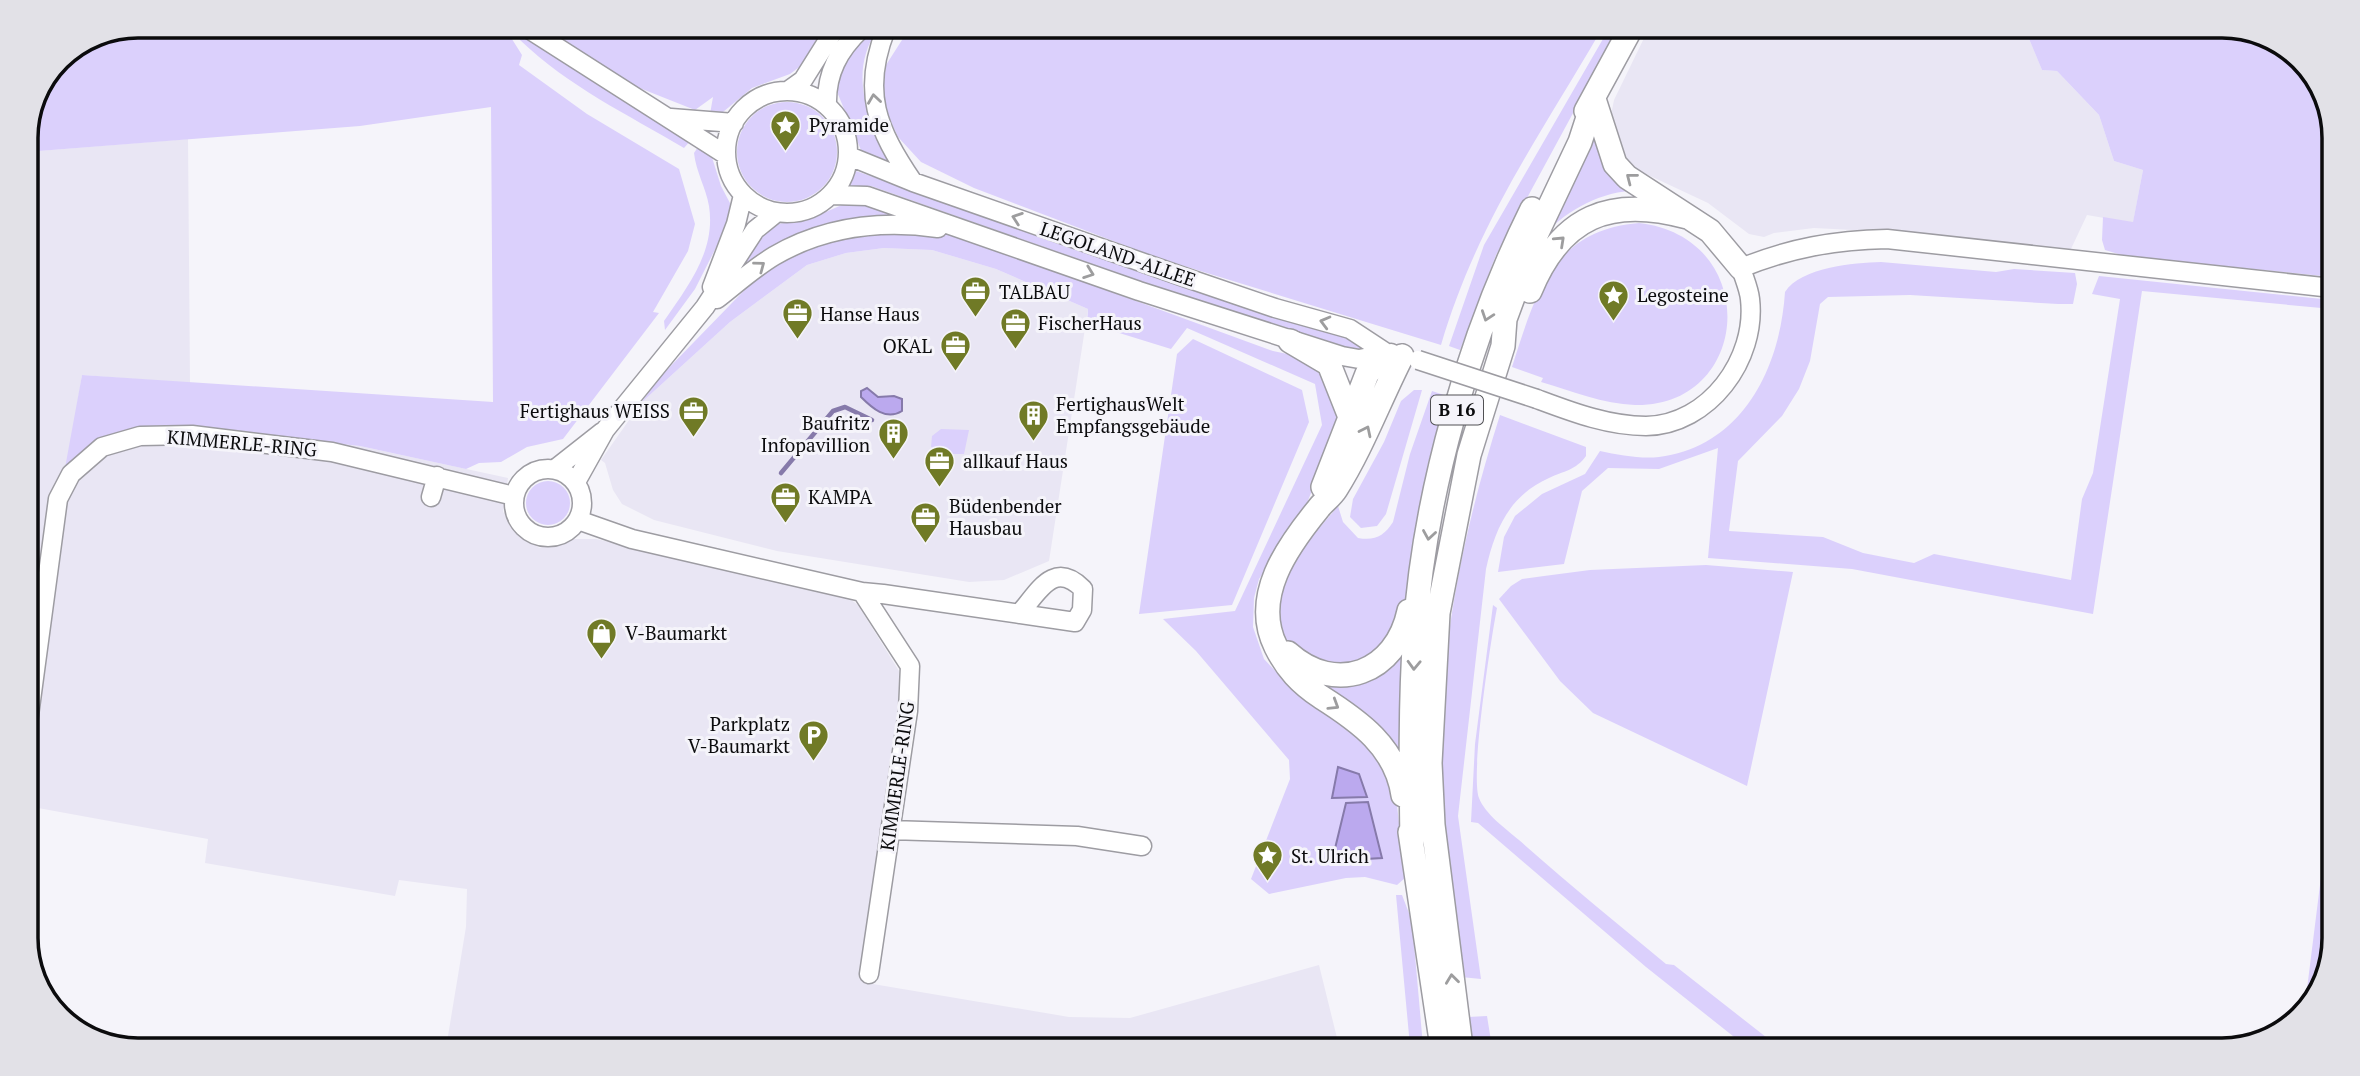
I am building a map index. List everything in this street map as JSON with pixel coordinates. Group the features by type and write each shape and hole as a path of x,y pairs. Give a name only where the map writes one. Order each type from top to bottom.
{"main road":[{"name":"B 16","path":"1441,1038 1412,845 1415,631 1423,573 1445,455 1470,364 1495,292 1511,252 1569,136 1594,99 1626,38"},
{"name":"B 16","path":"1460,1038 1433,825 1432,701 1445,566 1469,455 1503,346 1505,319 1536,235 1580,142 1594,99"},
{"path":"1594,99 1615,164 1627,177 1710,231 1741,268"},
{"path":"1503,346 1518,322 1547,254 1563,237 1605,212 1627,208 1656,209 1687,217"},
{"path":"1290,341 1329,364 1350,417"},
{"path":"1317,509 1367,374 1373,368 1402,356"},
{"path":"1402,356 1335,490 1317,509 1269,587 1266,611 1272,640 1288,671 1365,727 1383,746 1401,782 1412,845"},
{"path":"1272,640 1296,661 1326,675 1346,676 1365,671 1380,663 1402,635 1413,593 1423,573"}],"street":[{"path":"542,38 726,155"},
{"path":"789,90 803,80 829,38"},
{"path":"827,105 827,89 833,66 844,46 852,38"},
{"path":"883,38 873,65 873,103 897,159 913,182"},
{"path":"776,213 757,206 743,195 730,175 726,155 728,135 734,123 751,102 769,93 789,90 809,95 827,105 840,120 848,139 849,156 843,178 832,195"},
{"path":"666,118 734,123"},
{"name":"LEGOLAND-ALLEE","path":"849,156 913,182 1275,308 1350,329 1402,356"},
{"path":"705,307 736,224 743,195"},
{"name":"LEGOLAND-ALLEE","path":"776,213 796,213 815,207 832,195 867,196 1290,341 1359,359 1402,356"},
{"path":"576,482 605,430 705,307 755,230 776,213"},
{"path":"705,307 773,256 816,237 860,226 903,223 978,233"},
{"path":"1402,356 1611,423 1636,425 1671,422 1692,413 1714,397 1730,377 1743,352 1749,328 1750,298 1741,268 1785,250 1847,240 1887,239 2321,287"},
{"path":"555,469 576,482 582,501 578,520 561,535 538,536 520,524 516,515 514,496 518,486 534,471 555,469 605,430"},
{"name":"KIMMERLE-RING","path":"39,636 58,499 71,474 91,454 127,438 192,435 332,452 514,496"},
{"path":"431,496 437,476"},
{"path":"578,520 632,539 862,592 1018,614"},
{"name":"KIMMERLE-RING","path":"862,592 910,666 908,711 869,974"},
{"path":"890,830 1077,836 1142,846"}],"shaded area":[{"path":"511,38 522,55 519,65 587,114 679,169 695,224 688,251 653,312 659,313 563,439 527,447 501,462 479,463 466,469 360,446 187,427 109,436 85,449 65,468 82,375 493,402 491,107 360,126 39,151 42,113 59,78 88,52 119,40"},
{"path":"530,38 653,120 692,139 684,148 558,72 520,40"},
{"path":"559,38 817,38 802,65 790,74 752,88 723,112 710,114 713,97 695,110 632,85"},
{"path":"860,38 873,38 864,61 862,78 868,111 889,159 887,163 863,155 835,87 836,75"},
{"path":"903,38 1596,38 1491,221 1472,260 1441,345 1158,258 974,188 921,162 898,137 887,113 883,91 886,65"},
{"path":"1604,38 1614,38 1496,255 1460,350 1449,346 1484,245"},
{"path":"1644,38 2029,38 2042,70 2057,71 2099,115 2114,161 2143,170 2133,223 2087,215 2070,251 1892,232 1814,228 1774,233 1764,237 1749,234 1708,203 1629,166 1609,125 1614,100"},
{"path":"2029,38 2222,38 2260,46 2287,63 2305,83 2320,119 2321,276 2125,256 2105,250 2102,240 2103,217 2133,222 2143,170 2114,161 2099,115 2057,71 2042,70"},
{"path":"787,102 806,106 823,116 833,133 837,152 833,171 823,188 806,198 787,202 768,198 751,188 741,171 737,152 741,133 751,116 768,106"},
{"path":"1594,122 1639,190 1611,194 1586,203 1543,235"},
{"path":"188,139 190,383 82,375 67,467 85,449 109,436 187,427 360,446 508,478 503,512 539,548 573,539 596,539 840,592 858,605 899,671 898,715 867,983 1069,1017 1130,1018 1319,965 1337,1038 448,1038 466,927 467,889 399,880 395,896 205,863 208,839 39,808 39,151"},
{"path":"700,144 710,151 721,186 731,205 731,218 695,289 665,330 664,321 698,267 708,238 709,206 694,153"},
{"path":"856,171 1296,324 1352,337 1366,346 1364,353 1281,331 871,186 848,189"},
{"path":"874,203 900,215 850,220 744,269 741,267 741,259 771,225 810,219 844,204"},
{"path":"1639,223 1679,235 1707,258 1723,287 1727,320 1721,352 1703,379 1674,398 1635,405 1576,393 1541,382 1543,378 1512,367 1539,292 1567,253 1586,238 1610,228"},
{"path":"896,228 959,236 1273,351 1297,356 1330,379 1339,411 1336,432 1300,520 1259,579 1254,598 1253,627 1264,659 1283,679 1375,749 1396,796 1405,878 1397,885 1365,877 1346,878 1269,894 1251,879 1290,779 1289,760 1196,651 1163,619 1235,611 1322,425 1315,384 1187,328 1171,349 1087,323 1088,309 996,269 932,250 884,248 846,253 807,265 730,322 641,403 659,378 766,268 829,238"},
{"path":"884,248 932,250 996,269 1088,309 1049,561 1004,580 969,582 777,551 654,520 622,504 613,490 605,463 601,460 641,403 730,322 807,265 846,253"},
{"path":"1881,262 1996,272 2014,269 2075,273 2077,284 2073,304 1910,295 1828,297 1820,304 1810,361 1799,389 1782,416 1738,461 1729,531 1823,537 1863,553 1914,563 1934,554 2071,580 2082,499 2093,473 2120,299 2092,294 2099,276 2321,299 2321,308 2142,291 2093,614 1852,569 1708,558 1718,448 1659,469 1608,468 1582,491 1564,564 1498,572 1504,537 1515,516 1542,494 1585,474 1600,451 1637,457 1659,457 1688,450 1713,437 1734,420 1752,399 1765,375 1782,320 1785,292 1803,277 1815,272"},
{"path":"1193,339 1302,390 1309,422 1232,605 1139,614 1177,354"},
{"path":"867,388 878,397 894,396 902,399 902,411 890,415 875,409 861,397 861,391"},
{"path":"1414,390 1422,390 1386,514 1377,526 1361,528 1350,517 1353,499 1384,442 1401,401"},
{"path":"1432,391 1447,396 1428,463 1403,615 1372,659 1337,669 1287,644 1280,624 1282,587 1300,553 1338,506 1343,522 1358,538 1374,538 1390,527 1410,454"},
{"path":"1500,415 1586,447 1586,456 1574,467 1535,485 1514,504 1499,527 1486,569 1458,816 1481,979 1461,977 1444,834 1441,739 1447,645 1454,598 1474,506"},
{"path":"941,429 969,430 964,454 945,454 931,447 932,436"},
{"path":"548,481 557,482 564,487 569,494 569,512 564,519 557,524 548,525 539,524 532,519 527,512 526,503 527,494 532,487 539,482"},
{"path":"1706,565 1793,572 1747,786 1593,713 1560,681 1499,599 1522,579 1590,570"},
{"path":"1493,605 1497,608 1482,706 1477,763 1477,785 1482,804 1502,826 1666,964 1674,965 1767,1038 1735,1038 1646,967 1478,823 1471,822 1475,744"},
{"path":"1408,636 1405,771 1316,684 1332,683"},
{"path":"1338,767 1359,774 1367,797 1332,798"},
{"path":"1368,802 1382,858 1332,861 1346,803"},
{"path":"2322,870 2321,945 2314,976 2307,989"},
{"path":"1396,895 1402,895 1412,921 1422,1038 1409,1038"},
{"path":"1487,1016 1491,1038 1472,1038 1468,1017"}],"waterway":[{"path":"781,473 833,411 845,407 872,420"}],"place":[{"name":"Pyramide","path":"786,152"},
{"name":"TALBAU","path":"976,319"},
{"name":"Legosteine","path":"1614,322"},
{"name":"Hanse Haus","path":"797,341"},
{"name":"FischerHaus","path":"1015,350"},
{"name":"OKAL","path":"955,373"},
{"name":"Fertighaus WEISS","path":"693,438"},
{"name":"FertighausWelt Empfangsgebäude","path":"1033,442"},
{"name":"Baufritz Infopavillion","path":"893,461"},
{"name":"allkauf Haus","path":"940,488"},
{"name":"KAMPA","path":"785,524"},
{"name":"Büdenbender Hausbau","path":"926,544"},
{"name":"V-Baumarkt","path":"602,660"},
{"name":"Parkplatz V-Baumarkt","path":"813,762"},
{"name":"St. Ulrich","path":"1268,883"}]}
